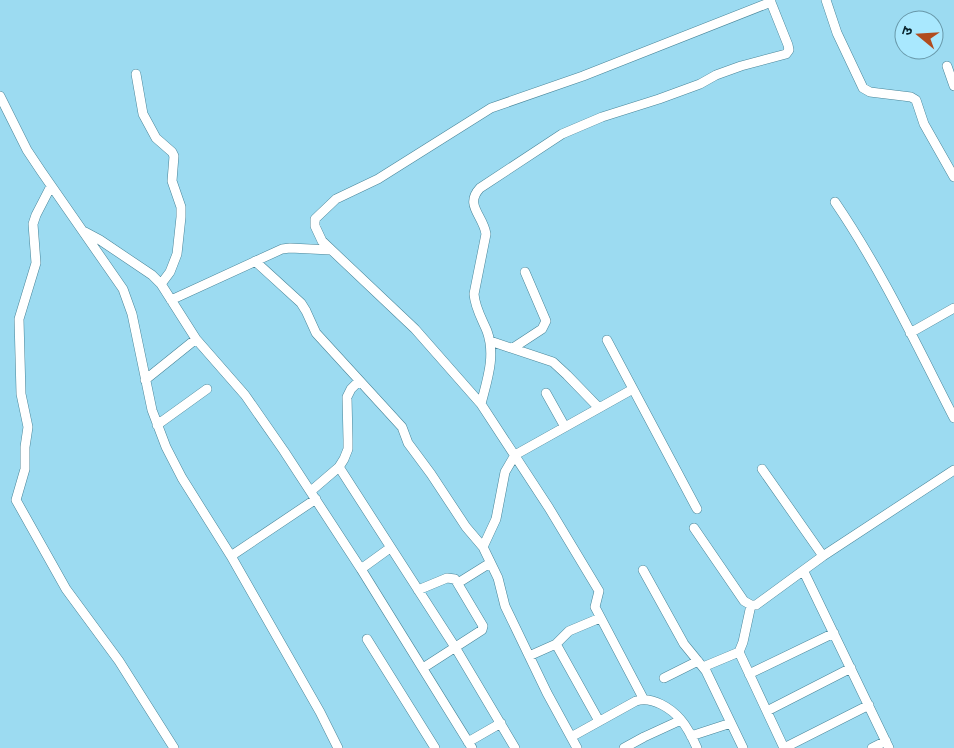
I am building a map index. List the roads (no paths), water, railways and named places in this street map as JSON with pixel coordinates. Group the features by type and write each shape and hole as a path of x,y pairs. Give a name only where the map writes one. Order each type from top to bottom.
{"street":[{"path":"826,0 837,33 863,88 870,92 911,97 916,100 924,124 954,177"},
{"path":"481,404 491,363 490,341 474,302 486,234 485,227 473,203 475,193 552,140 580,126 692,87 716,75 741,66 786,54 789,50 788,45 771,1 583,76 491,108 378,179 336,199 317,215 315,222 318,234 330,250 415,329 481,404 515,455 599,591 594,604 644,698"},
{"path":"947,66 954,86"},
{"path":"136,74 143,114 156,138 174,156 172,181 181,208 177,254 170,272 161,284"},
{"path":"0,96 27,150 120,285 129,302 145,380 157,425 182,478 230,556 320,712 338,748"},
{"path":"51,186 35,219 33,233 36,263 19,319 21,394 28,427 25,446 25,469 16,500 66,589 119,661 174,748"},
{"path":"835,202 869,254 954,418"},
{"path":"83,232 100,240 143,268 161,284 196,339 245,395 361,569 470,745 502,723"},
{"path":"171,300 282,249 330,250"},
{"path":"255,261 301,303 316,333 402,427 408,444 431,474 466,528 483,547 498,578 505,606 547,693 577,748"},
{"path":"513,348 542,329 546,321 525,272"},
{"path":"910,332 954,308"},
{"path":"145,380 196,339"},
{"path":"607,340 697,509"},
{"path":"490,341 553,362 599,408"},
{"path":"230,556 313,495 339,467 348,449 348,397 351,389 359,381"},
{"path":"157,425 207,389"},
{"path":"483,547 496,519 505,472 515,455 633,389"},
{"path":"546,393 565,427"},
{"path":"339,467 455,647 502,723 515,748"},
{"path":"762,470 824,556"},
{"path":"751,606 756,605 824,556 954,470"},
{"path":"694,528 744,601 751,606"},
{"path":"361,569 390,548"},
{"path":"458,583 490,563"},
{"path":"643,570 684,644 701,664 743,748"},
{"path":"804,572 888,744 872,748"},
{"path":"418,590 447,578 455,579 483,626 482,630 422,668"},
{"path":"751,606 739,652 784,748 869,705"},
{"path":"529,656 556,644 569,631 600,618"},
{"path":"749,674 834,633"},
{"path":"368,639 434,748"},
{"path":"556,644 599,721"},
{"path":"664,678 739,652"},
{"path":"767,711 851,668"},
{"path":"570,737 644,698 657,702 681,720 696,748"},
{"path":"624,748 681,720"},
{"path":"691,736 731,724"}]}
